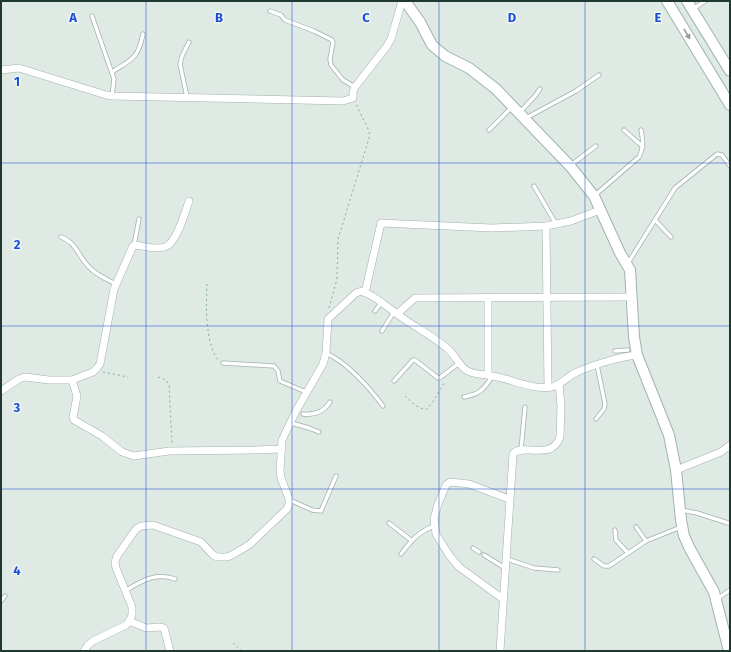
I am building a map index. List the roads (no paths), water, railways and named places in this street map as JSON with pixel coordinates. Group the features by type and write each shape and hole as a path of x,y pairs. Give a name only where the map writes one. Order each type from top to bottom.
{"street":[{"path":"1,70 19,68 58,81 112,96 335,101 353,98 355,86 391,39 402,1"},
{"path":"405,1 420,22 432,45 445,56 469,68 496,89 570,166 594,196 612,238 630,270 633,351 669,435 676,470 684,536 716,599 729,651"},
{"path":"667,1 730,105"},
{"path":"689,5 730,71"},
{"path":"1,391 19,379 25,377 61,381 72,380 93,372 97,368 100,364 116,284 132,248 134,245 158,248 170,244 178,230 189,201"},
{"path":"365,293 381,223 492,228 546,226 571,221 600,210"},
{"path":"546,226 548,387"},
{"path":"84,651 93,641 126,625 130,621 132,607 115,562 117,556 136,530 141,526 153,524 201,542 213,555 217,557 227,557 249,545 286,510 289,505 289,499 281,478 282,440 299,412 307,393 323,364 326,354 328,319 356,293 362,291 432,336 454,355 459,363 468,371 525,385 553,387 573,374 621,357 633,351"},
{"path":"488,297 490,376"},
{"path":"395,313 415,298 632,297"},
{"path":"72,380 77,396 73,417 74,420 102,436 127,455 134,456 172,451 256,450 281,448"},
{"path":"500,651 513,454 514,452 521,451 550,449 558,442 560,437 561,406 559,384"},
{"path":"676,470 721,452 730,445"},
{"path":"503,599 459,567 449,555 436,534 434,519 438,504 446,485 450,482 470,484 509,499"},
{"path":"130,621 146,628 164,628 170,651"}],"lane":[{"path":"689,5 705,1"},
{"path":"270,11 281,15 285,20 332,40 333,42 330,59 331,65 343,80 355,86"},
{"path":"92,16 114,79 112,96"},
{"path":"112,72 132,59 138,53 143,34"},
{"path":"187,97 180,64 182,56 190,42"},
{"path":"489,130 519,113 576,91 599,75"},
{"path":"519,113 540,89"},
{"path":"624,130 643,147"},
{"path":"594,196 639,157 643,147 641,130"},
{"path":"570,166 596,146"},
{"path":"627,265 675,188 717,154 722,156 730,166"},
{"path":"534,186 556,224"},
{"path":"134,245 139,220"},
{"path":"654,220 671,237"},
{"path":"61,237 67,239 73,244 83,260 93,271 116,284"},
{"path":"375,311 381,303"},
{"path":"382,331 395,313"},
{"path":"615,351 633,351"},
{"path":"326,354 336,358 364,383 384,406"},
{"path":"394,381 414,360 438,378 459,363"},
{"path":"223,363 274,366 278,371 280,381 307,393"},
{"path":"596,418 604,409 605,404 597,365"},
{"path":"464,397 481,392 490,376"},
{"path":"299,412 311,414 324,410 330,402"},
{"path":"521,451 525,407"},
{"path":"291,423 319,432"},
{"path":"289,499 312,510 321,511 336,476"},
{"path":"680,510 697,513 728,523"},
{"path":"389,523 412,541"},
{"path":"401,554 424,530 434,526"},
{"path":"594,560 604,566 609,566 646,541 682,526"},
{"path":"636,527 646,541"},
{"path":"615,530 616,540 628,553"},
{"path":"472,548 479,552"},
{"path":"484,555 505,568"},
{"path":"506,558 534,568 558,570"},
{"path":"125,591 144,580 156,577 163,576 175,579"},
{"path":"716,599 730,590"},
{"path":"1,600 5,596"}]}
